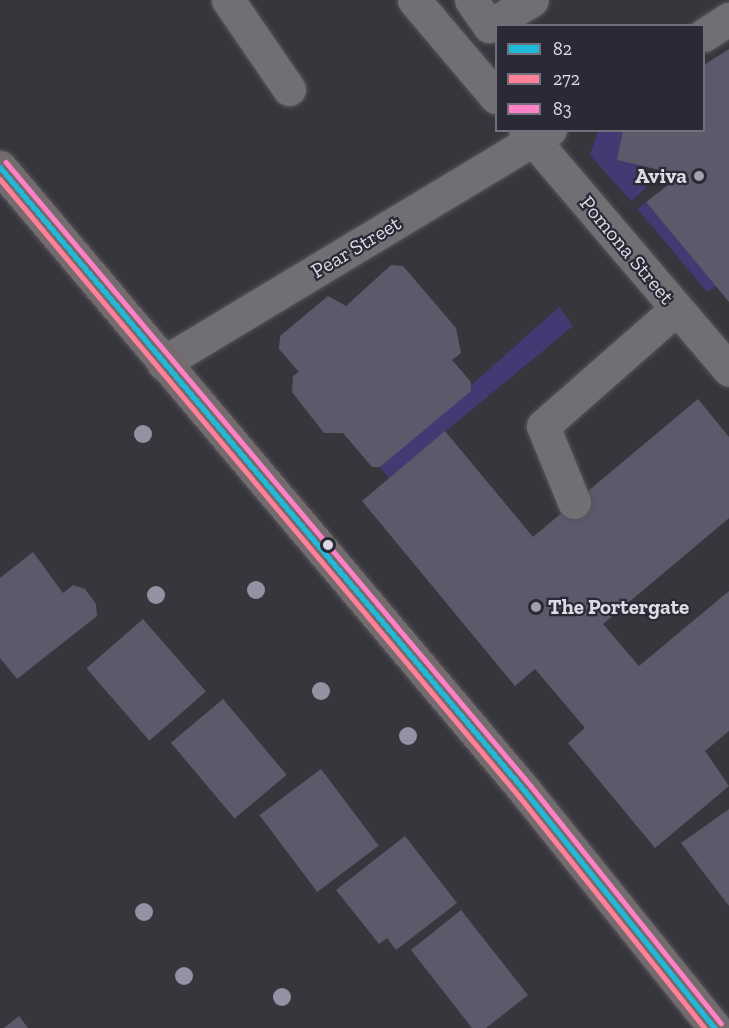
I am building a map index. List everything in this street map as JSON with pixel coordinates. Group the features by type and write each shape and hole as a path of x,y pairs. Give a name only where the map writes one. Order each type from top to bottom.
{"main road":[{"path":"0,167 525,791 715,1028"}],"street":[{"path":"228,0 289,89"},
{"path":"414,0 495,96"},
{"path":"471,0 489,26 532,0"},
{"path":"705,34 729,19"},
{"name":"Pomona Street","path":"536,134 676,309 729,370"},
{"name":"Pear Street","path":"163,363 536,134"},
{"path":"574,502 543,426 676,309"}],"shaded area":[{"path":"598,132 623,132 617,160 639,165 636,178 645,181 645,189 631,201 590,155"},
{"path":"646,202 716,285 708,293 638,209"},
{"path":"559,307 573,326 389,478 380,467"}],"building":[{"name":"Aviva","path":"729,49 729,302 646,202 672,182 664,171 617,160 623,132 705,132 705,64"},
{"path":"391,265 403,266 456,328 461,353 452,360 471,382 471,391 380,467 372,467 343,433 324,433 292,392 293,376 299,372 279,349 280,336 328,296 346,306"},
{"name":"The Portergate","path":"698,399 729,437 729,518 603,624 639,666 729,591 729,731 705,751 729,786 655,848 568,743 585,728 535,669 515,686 362,501 445,431 533,537"},
{"path":"33,552 63,593 73,585 85,589 96,604 97,616 17,679 0,658 0,578"},
{"path":"143,619 206,691 149,741 86,668"},
{"path":"223,699 287,775 235,819 171,743"},
{"path":"321,769 379,846 317,892 260,815"},
{"path":"729,809 729,906 681,843"},
{"path":"405,836 457,903 396,950 387,938 379,944 336,890"},
{"path":"461,910 528,995 486,1028 472,1028 411,950"},
{"path":"19,1016 28,1028 4,1028"}],"transit line":[{"name":"83","path":"6,162 531,786 721,1023"},
{"name":"82","path":"0,167 525,791 715,1028"},
{"name":"272","path":"0,179 519,796 705,1028"}],"place":[{"name":"Aviva","path":"699,176"},
{"name":"The Portergate","path":"536,607"}]}
